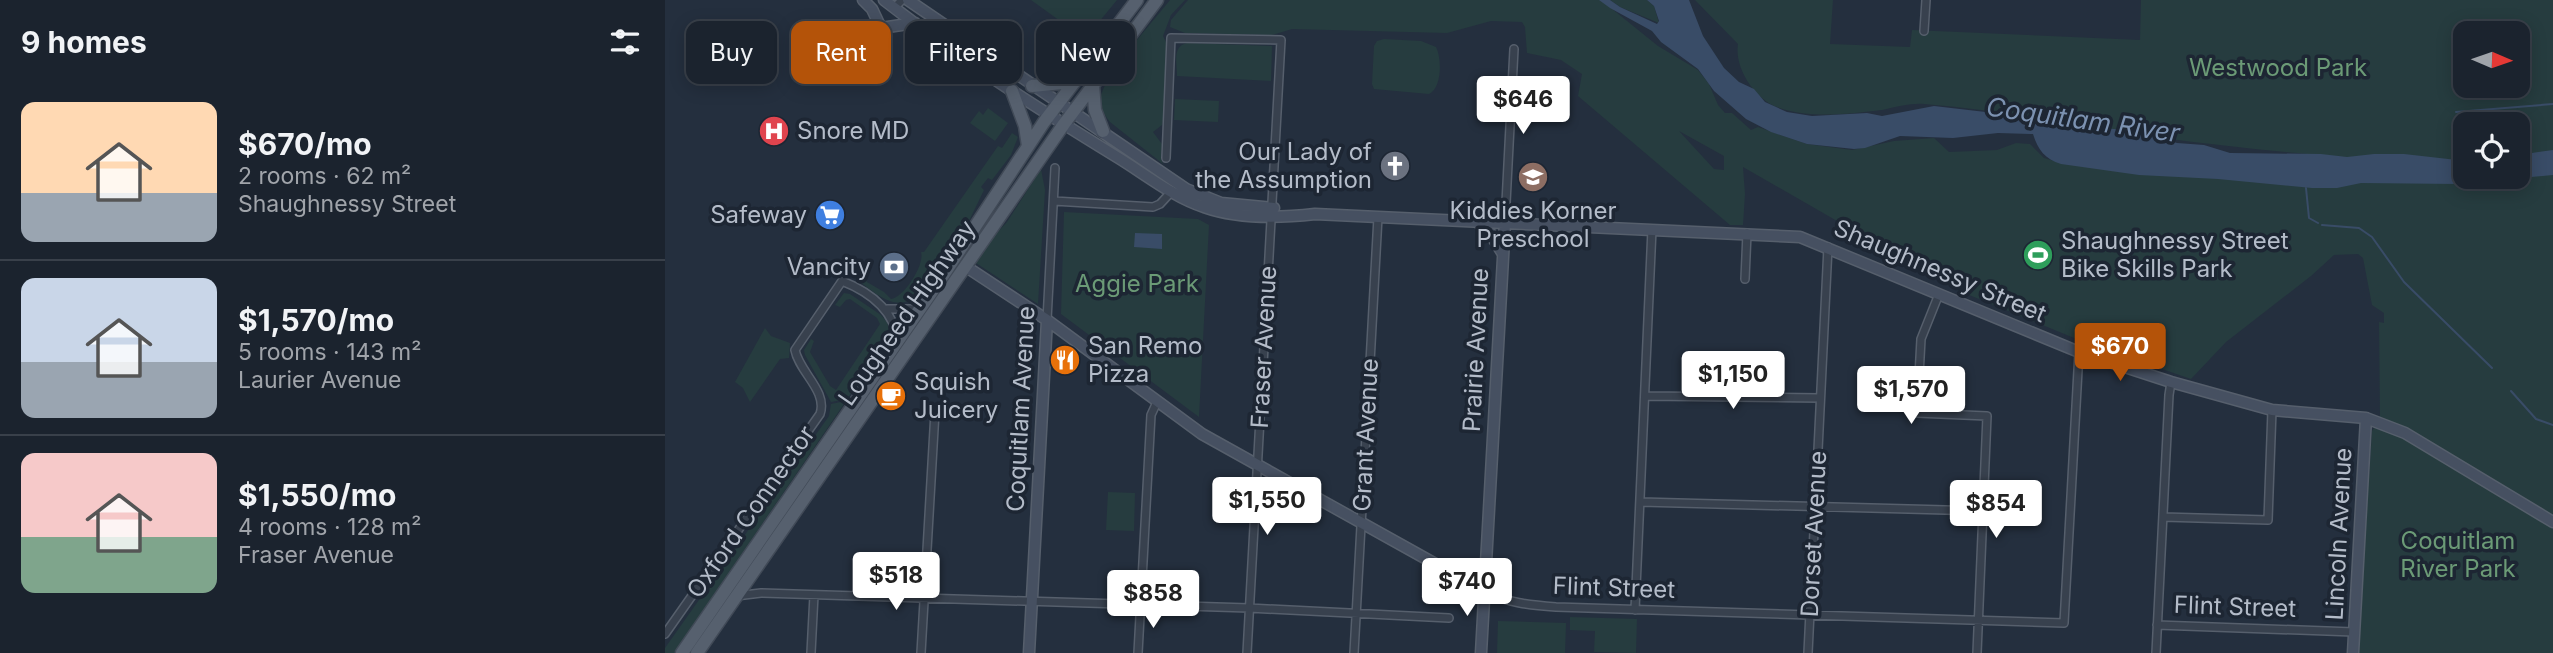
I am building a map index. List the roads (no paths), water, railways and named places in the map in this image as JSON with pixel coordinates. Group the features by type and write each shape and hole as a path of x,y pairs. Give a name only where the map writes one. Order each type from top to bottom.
{"main road":[{"path":"863,0 872,9 881,28 905,24"},
{"name":"Shaughnessy Street","path":"884,0 897,3 913,21"},
{"name":"Shaughnessy Street","path":"908,0 1178,184 1199,196 1271,212"},
{"name":"Lougheed Highway","path":"1121,21 1137,0"},
{"name":"Lougheed Highway","path":"697,653 1064,124 1157,0"},
{"name":"Shaughnessy Street","path":"1003,84 1048,115 1172,191 1193,203 1217,211 1800,237 2079,352 2171,382 2272,410 2366,418 2405,433 2553,522"},
{"path":"1032,86 1052,84"},
{"name":"Lougheed Highway","path":"683,653 1071,84"},
{"path":"1093,85 1095,110 1103,131"},
{"path":"1012,90 1025,126 1028,146"},
{"path":"1476,221 1490,233 1503,255"},
{"name":"Prairie Avenue","path":"1481,653 1505,222"},
{"name":"Flint Street","path":"965,266 1047,320 1202,434 1483,591"},
{"name":"Coquitlam Avenue","path":"1029,653 1047,320"},
{"name":"Lincoln Avenue","path":"2353,653 2366,418"}],"street":[{"path":"1924,31 1926,0"},
{"name":"Fraser Avenue","path":"1166,158 1171,38 1281,40 1247,653"},
{"name":"Prairie Avenue","path":"1505,222 1514,49"},
{"name":"Coquitlam Avenue","path":"1047,320 1055,168"},
{"path":"1054,201 1152,207 1160,204 1172,191"},
{"name":"Grant Avenue","path":"1354,653 1378,217"},
{"path":"1635,610 1652,229"},
{"path":"1745,279 1747,233"},
{"name":"Dorset Avenue","path":"1808,653 1828,247"},
{"name":"Oxford Connector","path":"665,634 820,414 820,397 795,350 842,281 887,309"},
{"path":"1939,294 1921,339 1917,413 1987,416 1977,653"},
{"path":"898,341 887,309 919,309"},
{"name":"Flint Street","path":"1483,591 1521,605 2064,623 2079,352"},
{"path":"2156,653 2171,382"},
{"path":"1646,396 1820,398"},
{"path":"1138,653 1151,415 1157,402"},
{"path":"2163,517 2268,520 2272,410"},
{"path":"921,653 935,412"},
{"path":"1641,502 1983,511"},
{"path":"751,573 761,593"},
{"path":"735,597 761,593 1140,604 1449,618"},
{"path":"811,653 814,595"},
{"name":"Flint Street","path":"2157,625 2354,632"}],"water":[{"name":"Coquitlam River","path":"1599,0 1610,0 1657,24 1659,21 1654,6 1647,0 1689,0 1703,36 1724,68 1739,82 1754,89 1765,102 1787,112 1812,116 1867,113 1882,116 1934,106 2020,116 2037,122 2055,118 2069,119 2086,126 2142,132 2177,143 2204,145 2230,153 2321,154 2347,157 2404,154 2453,160 2453,184 2361,183 2337,188 2312,188 2139,175 2061,164 2043,153 2033,134 1998,133 1953,138 1900,136 1854,149 1807,144 1771,132 1746,119 1714,91 1698,69 1661,42 1652,31"},
{"name":"Coquitlam River","path":"2553,150 2553,175 2530,177 2530,153"},
{"path":"1135,233 1162,234 1162,249 1134,247"}],"waterway":[{"path":"2456,112 2553,104"},
{"path":"2306,188 2309,218 2318,223"},
{"path":"2322,225 2359,228 2372,237 2404,282 2492,368"},
{"path":"2511,391 2536,419 2553,425"}],"place":[{"name":"Snore MD","path":"774,131"},
{"name":"Our Lady of the Assumption","path":"1395,166"},
{"name":"Kiddies Korner Preschool","path":"1533,177"},
{"name":"Safeway","path":"830,215"},
{"name":"Shaughnessy Street Bike Skills Park","path":"2038,255"},
{"name":"Vancity","path":"894,267"},
{"name":"San Remo Pizza","path":"1065,360"},
{"name":"Squish Juicery","path":"891,396"}],"park label":[{"name":"Westwood Park","path":"2278,68"},
{"name":"Aggie Park","path":"1137,284"},
{"name":"Coquitlam River Park","path":"2458,555"}]}
